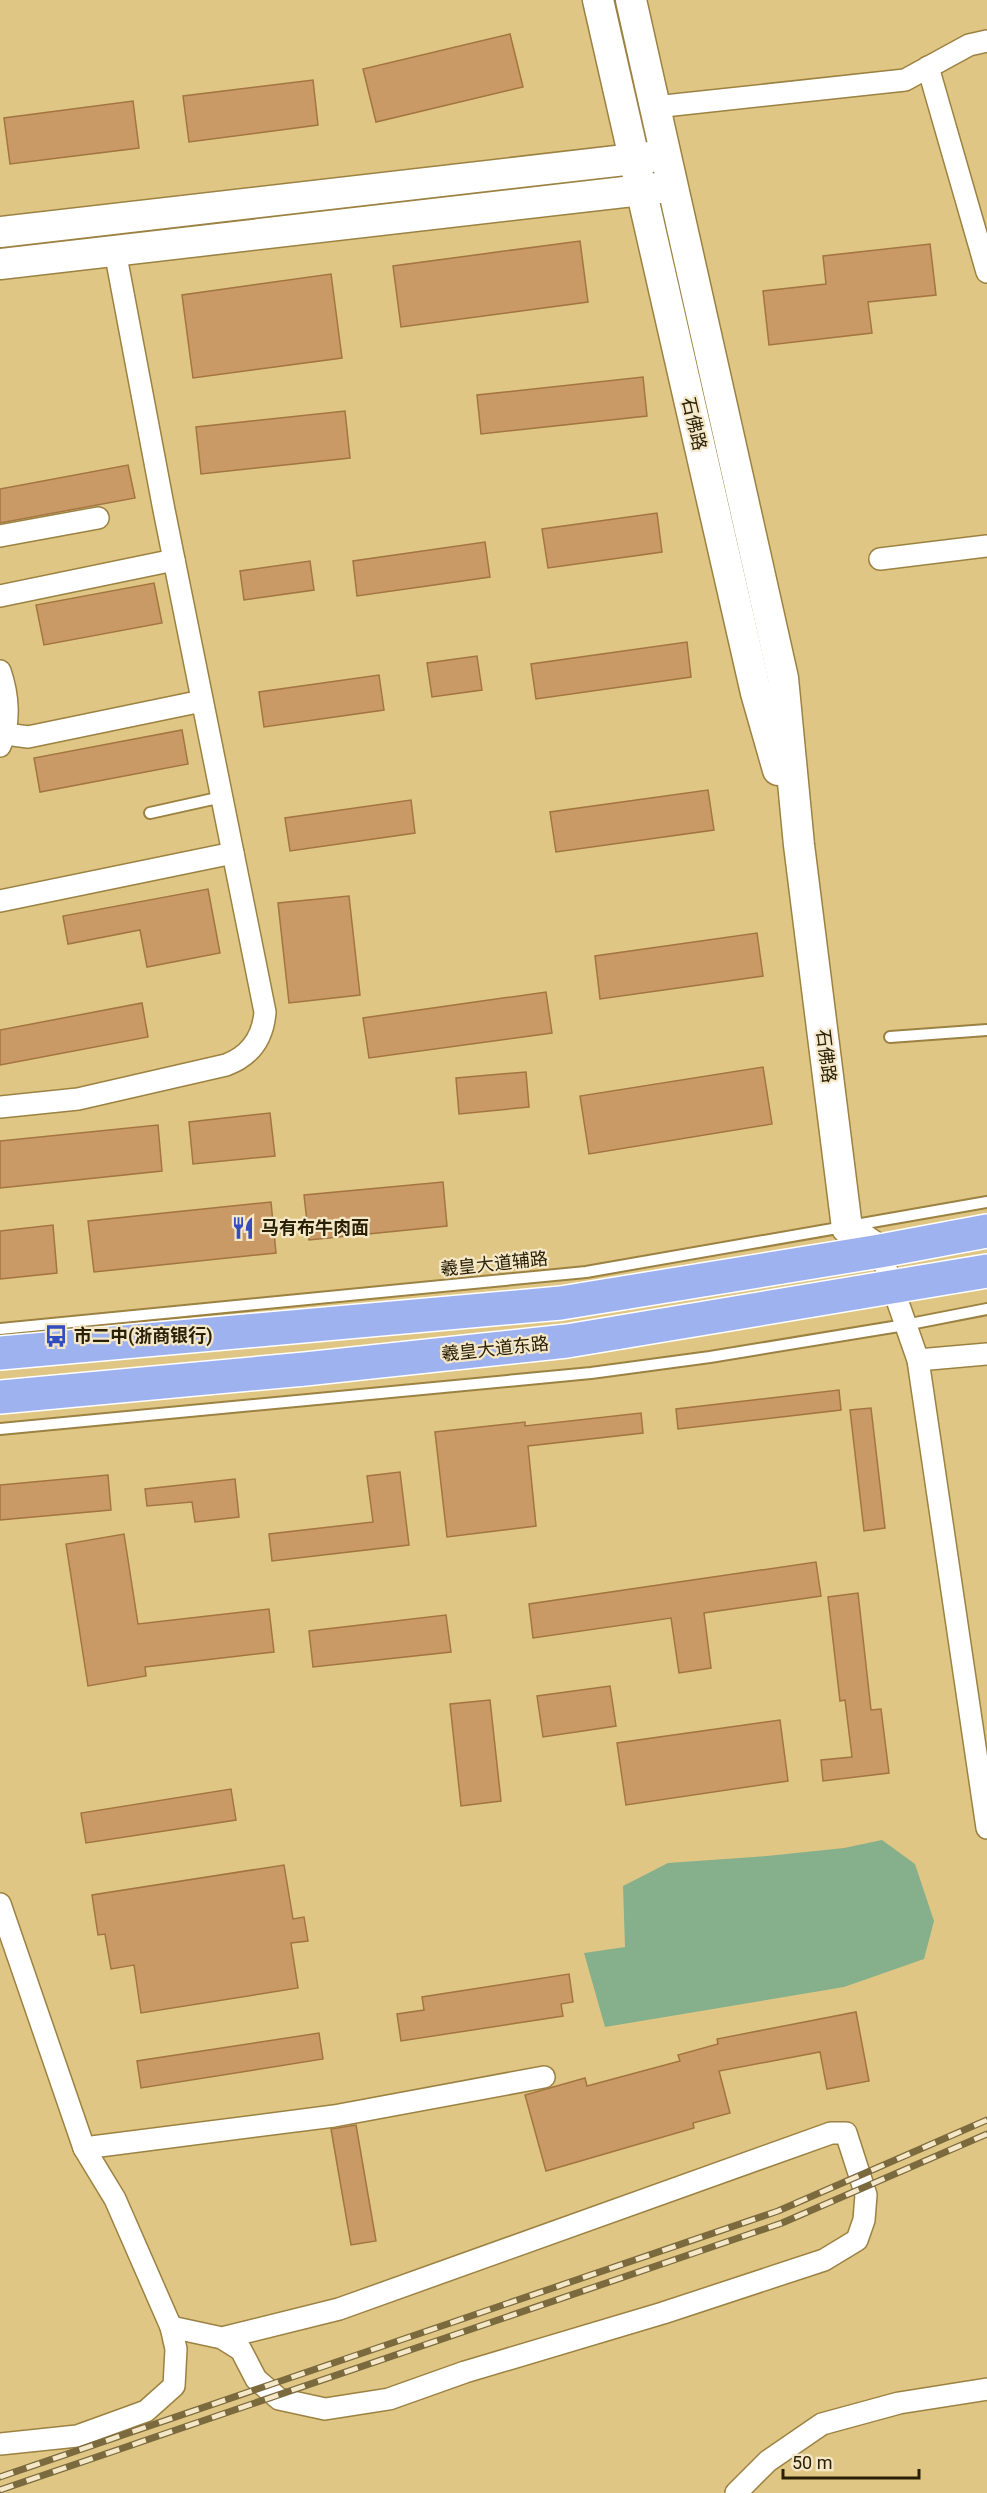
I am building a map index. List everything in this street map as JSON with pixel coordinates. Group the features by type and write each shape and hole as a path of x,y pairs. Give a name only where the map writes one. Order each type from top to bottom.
{"main road":[{"path":"0,1353 561,1302 880,1251 987,1231"},
{"name":"羲皇大道东路","path":"0,1396 305,1369 567,1341 987,1271"}],"street":[{"name":"石佛路","path":"598,0 756,693 799,845"},
{"name":"石佛路","path":"631,0 783,678 799,845 847,1228"},
{"path":"655,107 905,80 969,45 987,41"},
{"path":"928,67 987,272"},
{"path":"0,232 666,156"},
{"path":"0,264 673,187"},
{"path":"0,1107 78,1099 226,1065 244,1056 251,1049 262,1032 266,1012 174,560 115,251"},
{"path":"0,536 98,518"},
{"path":"880,559 987,546"},
{"path":"0,596 174,560"},
{"path":"0,671 7,690 3,740 28,737 202,701"},
{"path":"0,901 233,853"},
{"path":"847,1228 880,1251 918,1360 987,1828"},
{"path":"918,1360 987,1354"},
{"path":"0,1904 84,2148 115,2199 171,2327 176,2349 174,2386 146,2411 77,2436 0,2444"},
{"path":"84,2148 334,2116 544,2077"},
{"path":"171,2327 222,2338 241,2350 256,2379 279,2399 325,2409 389,2399 465,2372 663,2313 824,2260 857,2240 864,2220 866,2195 846,2133 831,2133 339,2309 222,2338"},
{"path":"736,2493 768,2461 822,2424 898,2403 987,2389"}],"lane":[{"path":"150,813 222,797"},
{"path":"890,1037 987,1030"},
{"name":"羲皇大道辅路","path":"0,1329 586,1272 987,1202"},
{"path":"0,1429 591,1373 710,1357 987,1309"}],"green space":[{"path":"882,1840 915,1864 934,1921 924,1959 844,1987 605,2027 584,1953 625,1947 623,1886 668,1863 844,1848"}],"building":[{"path":"510,34 523,87 376,122 363,69"},
{"path":"313,80 318,125 189,142 183,96"},
{"path":"133,101 139,148 10,164 4,118"},
{"path":"580,241 588,302 401,327 393,266"},
{"path":"930,244 936,295 868,302 872,333 769,345 763,291 826,284 823,256"},
{"path":"331,274 342,358 193,378 182,295"},
{"path":"643,377 647,416 481,434 477,395"},
{"path":"345,411 350,458 201,474 196,427"},
{"path":"128,465 135,498 0,523 0,489"},
{"path":"657,513 662,552 548,568 542,529"},
{"path":"485,542 490,577 357,596 353,561"},
{"path":"310,561 314,590 244,600 240,571"},
{"path":"154,583 162,623 44,645 36,605"},
{"path":"687,642 691,677 536,699 531,664"},
{"path":"477,656 482,690 432,697 427,663"},
{"path":"379,675 384,710 264,727 259,692"},
{"path":"182,730 188,764 40,792 34,758"},
{"path":"708,790 714,830 556,852 550,812"},
{"path":"411,800 415,833 290,851 285,818"},
{"path":"208,889 220,953 147,967 140,930 68,944 63,916"},
{"path":"349,896 360,995 289,1003 278,903"},
{"path":"757,933 763,976 600,999 595,956"},
{"path":"546,992 552,1033 369,1058 363,1018"},
{"path":"142,1003 148,1037 0,1065 0,1030"},
{"path":"763,1067 772,1124 589,1154 580,1096"},
{"path":"526,1072 529,1107 459,1114 456,1078"},
{"path":"270,1113 275,1156 193,1164 189,1122"},
{"path":"158,1125 162,1171 0,1188 0,1141"},
{"path":"443,1182 447,1226 309,1240 304,1195"},
{"path":"271,1202 276,1253 94,1272 88,1221"},
{"path":"53,1225 57,1273 0,1279 0,1231"},
{"path":"839,1390 841,1410 678,1429 676,1409"},
{"path":"871,1408 885,1528 864,1531 850,1410"},
{"path":"641,1413 643,1433 528,1446 536,1526 447,1537 435,1432 525,1422 525,1426"},
{"path":"400,1472 409,1545 272,1561 269,1534 373,1522 367,1476"},
{"path":"108,1475 111,1510 0,1520 0,1485"},
{"path":"235,1479 239,1517 195,1522 192,1502 147,1506 145,1489"},
{"path":"124,1534 138,1624 269,1609 274,1652 145,1667 146,1676 88,1686 66,1544"},
{"path":"816,1562 821,1596 704,1613 711,1668 679,1673 671,1618 533,1638 529,1604"},
{"path":"858,1593 871,1710 881,1709 889,1773 823,1781 821,1760 852,1757 845,1700 840,1701 828,1597"},
{"path":"446,1615 451,1652 313,1667 309,1631"},
{"path":"610,1686 616,1726 543,1737 537,1696"},
{"path":"490,1700 501,1801 461,1806 450,1704"},
{"path":"780,1720 788,1781 626,1805 617,1743"},
{"path":"231,1789 236,1820 86,1843 81,1813"},
{"path":"284,1865 293,1919 304,1917 308,1941 291,1943 298,1988 141,2013 134,1965 111,1969 105,1934 98,1935 92,1895"},
{"path":"569,1974 573,2002 561,2004 563,2016 401,2041 397,2014 424,2010 422,1997"},
{"path":"856,2012 869,2081 827,2089 820,2052 719,2071 730,2113 693,2123 694,2128 546,2171 525,2095 585,2078 587,2086 680,2061 678,2055 718,2044 717,2039"},
{"path":"319,2033 323,2059 141,2088 137,2061"},
{"path":"356,2125 376,2241 351,2245 331,2129"}],"railway":[{"path":"0,2477 778,2211 987,2120"},
{"path":"0,2490 782,2223 987,2134"}],"place":[{"name":"马有布牛肉面","path":"243,1228"},
{"name":"市二中(浙商银行)","path":"56,1336"}]}
